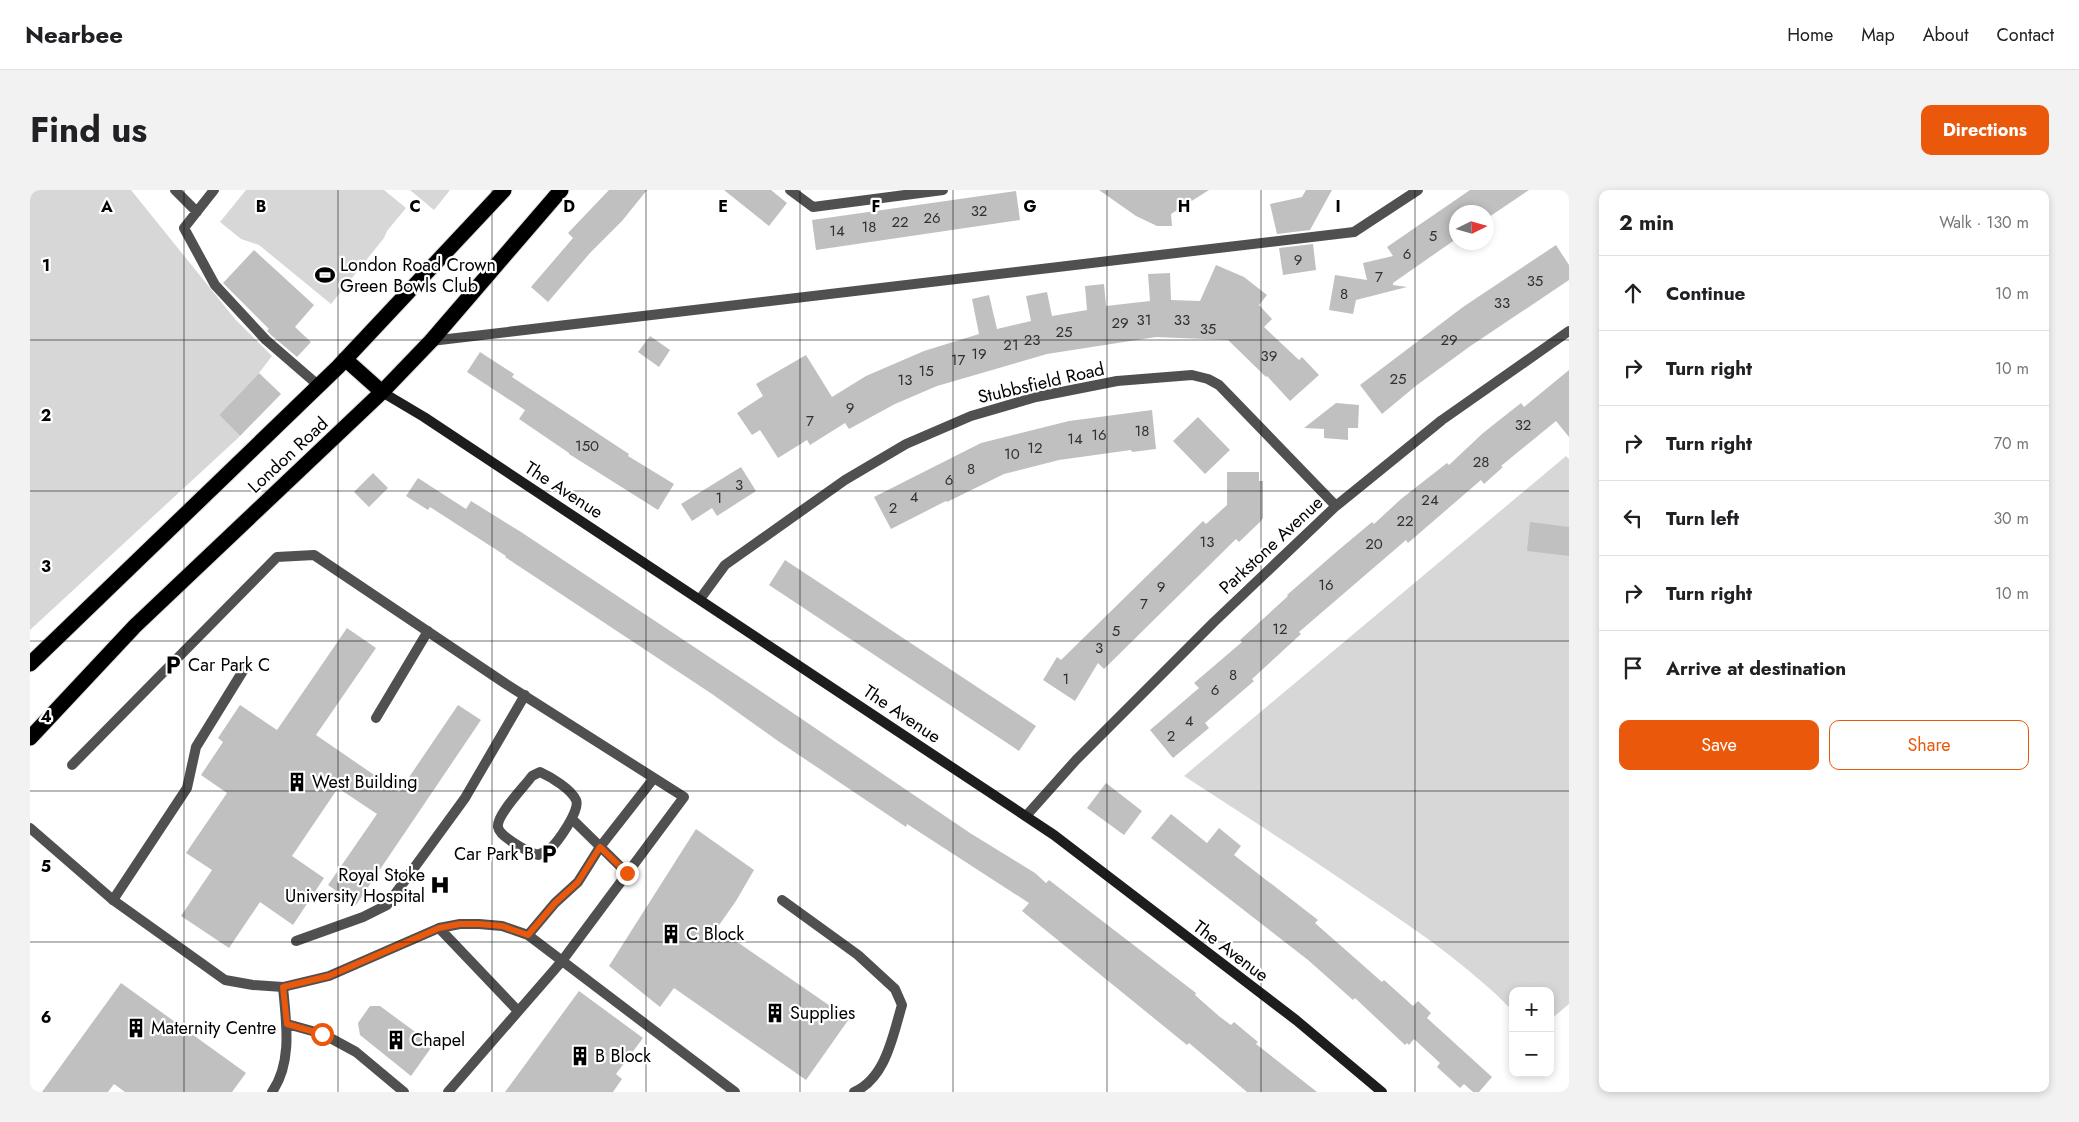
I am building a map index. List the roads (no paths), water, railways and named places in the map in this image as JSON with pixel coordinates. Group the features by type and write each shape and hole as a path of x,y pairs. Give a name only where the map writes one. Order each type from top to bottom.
{"highway":[{"name":"London Road","path":"30,664 345,359 504,190"},
{"name":"London Road","path":"30,738 135,626 382,392 431,341 561,190"},
{"path":"345,359 382,392"}],"street":[{"path":"174,190 197,212"},
{"path":"214,190 184,228 214,285 266,340 318,386"},
{"path":"790,190 812,207 943,190"},
{"path":"871,199 878,190"},
{"path":"431,341 1354,232 1418,190"},
{"name":"Parkstone Avenue","path":"1026,816 1076,760 1200,636 1336,506 1442,420 1569,332"},
{"name":"Stubbsfield Road","path":"700,599 726,565 845,480 906,444 971,416 990,410 1036,397 1117,381 1192,375 1208,379 1219,385 1336,506"},
{"name":"The Avenue","path":"382,392 424,417 1054,835 1296,1020 1382,1092"},
{"path":"72,764 277,557 314,554 428,632 684,798 562,961 448,1092"},
{"path":"376,718 428,632"},
{"path":"113,900 187,788 196,747 246,666"},
{"path":"296,941 363,917 387,905 466,798 525,695"},
{"path":"540,772 566,789 576,800 578,806 572,820 549,850 538,855 526,852 500,832 497,825 500,816 532,776 540,772"},
{"path":"528,935 555,903 578,882 600,847 654,778"},
{"path":"572,820 627,873"},
{"path":"30,828 113,900 225,980 253,985 283,987 329,976 439,928 460,924 502,926 528,935 735,1092"},
{"path":"782,900 858,955 895,989 902,1005 886,1057 865,1087 854,1092"},
{"path":"439,928 518,1011"},
{"path":"272,1092 279,1082 286,1054 287,1024 283,987"},
{"path":"287,1024 322,1034 356,1052 404,1092"}],"place":[{"name":"London Road Crown Green Bowls Club","path":"325,275"},
{"name":"Car Park C","path":"173,665"},
{"name":"West Building","path":"297,782"},
{"name":"Car Park B","path":"549,854"},
{"name":"Royal Stoke University Hospital","path":"440,885"},
{"name":"C Block","path":"671,934"},
{"name":"Supplies","path":"775,1013"},
{"name":"Maternity Centre","path":"136,1028"},
{"name":"Chapel","path":"396,1040"},
{"name":"B Block","path":"580,1056"}]}
